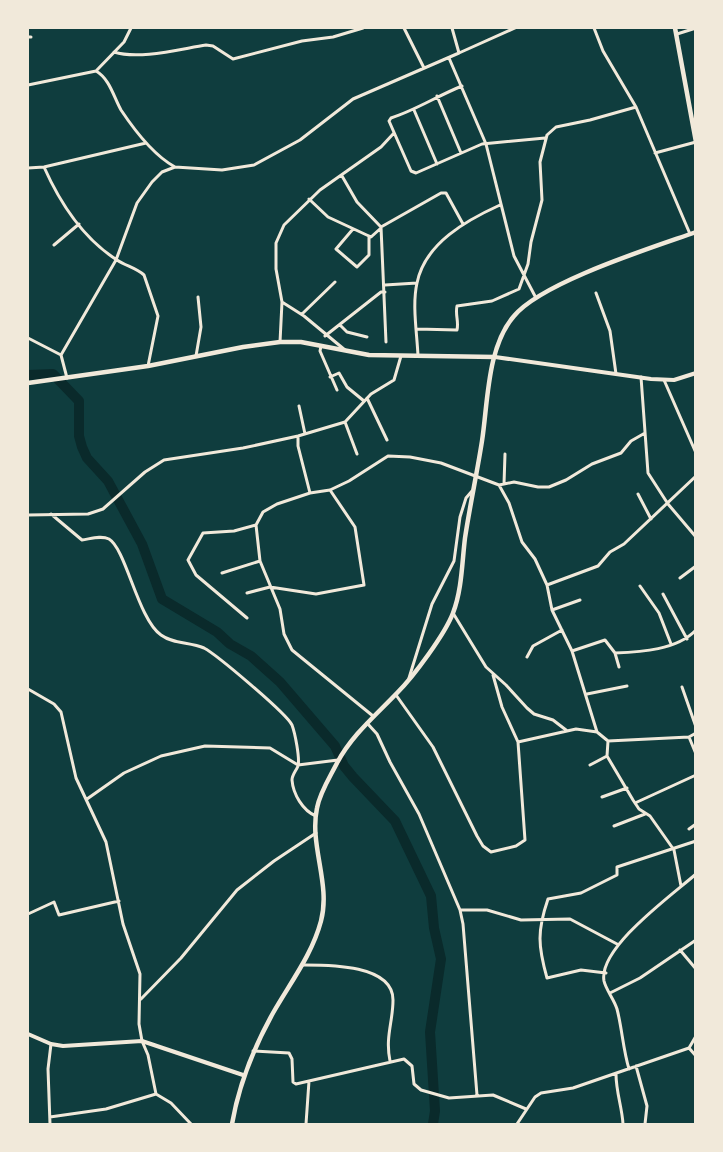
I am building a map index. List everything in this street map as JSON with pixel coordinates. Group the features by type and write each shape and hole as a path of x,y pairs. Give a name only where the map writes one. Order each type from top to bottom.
{"main road":[{"path":"675,28 695,142"},
{"path":"232,1124 243,1075 253,1052 302,965 322,916 322,879 316,833 316,816 322,792 338,760 366,723 408,681 453,612 458,594 472,491 482,441 489,379 507,325 520,310 536,298 587,273 696,232"},
{"path":"28,382 148,366 243,347 280,342 321,346 369,355 495,357"}],"street":[{"path":"28,85 96,71 124,42 131,28"},
{"path":"114,52 123,55 206,45 213,46 233,59 302,41 333,36 363,28"},
{"path":"404,28 424,68"},
{"path":"452,28 459,53"},
{"path":"67,378 61,355 116,260 137,203 152,182 162,172 175,168 222,170 254,165 300,140 353,99 515,28"},
{"path":"594,28 602,51 636,107 690,234"},
{"path":"677,34 696,28"},
{"path":"449,58 486,144 514,256 536,298"},
{"path":"96,71 104,78 122,111 146,143 159,157 175,168"},
{"path":"462,86 437,96 414,110 391,118 389,121 411,171 416,173 486,144 545,138"},
{"path":"437,96 461,153"},
{"path":"417,328 457,330 459,322 456,312 457,306 492,301 518,289 524,278 542,200 540,162 545,138 556,127 636,107"},
{"path":"414,110 437,164"},
{"path":"280,342 282,302 276,269 278,236 284,225 309,199 381,147 394,133"},
{"path":"655,152 695,142"},
{"path":"28,168 44,167 146,143"},
{"path":"44,167 55,192 79,224 116,260 139,270 149,283 158,316 148,366"},
{"path":"342,176 357,202 381,227 386,342"},
{"path":"309,199 328,217 371,238 381,227 442,193 446,193 463,224"},
{"path":"418,356 417,283 426,259 463,224 500,204"},
{"path":"54,245 79,224"},
{"path":"353,229 336,249 356,267 369,254 369,236"},
{"path":"302,314 335,282"},
{"path":"385,285 417,283"},
{"path":"326,336 381,292 385,292"},
{"path":"596,293 610,331 616,374"},
{"path":"196,357 201,328 198,297"},
{"path":"282,302 302,314 326,336 346,350"},
{"path":"340,325 347,332 367,337"},
{"path":"28,338 61,355"},
{"path":"321,346 320,351 337,390"},
{"path":"28,515 78,515 103,509 144,472 164,460 243,448 298,436 345,422 365,400 394,380 401,356"},
{"path":"495,357 664,380 674,380 696,373"},
{"path":"330,377 339,373 347,386 365,400 388,440"},
{"path":"641,377 648,473 668,504 696,537"},
{"path":"664,380 696,453"},
{"path":"299,406 305,434"},
{"path":"345,422 357,454"},
{"path":"373,716 317,669 294,653 284,634 280,610 260,561 256,525 263,512 277,504 310,493 330,490 349,482 388,456 410,457 440,463 499,485 514,482 538,487 557,484 592,464 621,453 631,441 645,433"},
{"path":"298,436 298,446 310,493"},
{"path":"504,484 505,454"},
{"path":"547,585 598,566 610,552 624,544 696,476"},
{"path":"499,485 509,503 522,542 535,558 547,585 552,610 572,651 587,694 597,732"},
{"path":"247,593 270,587 316,594 364,585 355,527 330,490"},
{"path":"408,681 432,604 454,561 460,517 466,498 472,491"},
{"path":"638,494 651,519"},
{"path":"51,514 82,540 103,538 113,544 122,560 134,593 161,635 179,643 203,648 226,662 289,721 295,735 298,764 292,778 295,794 311,814 316,816"},
{"path":"247,618 196,575 188,560 203,533 234,531 256,525"},
{"path":"222,573 260,561"},
{"path":"680,578 696,566"},
{"path":"640,586 659,613 671,644"},
{"path":"664,594 687,638"},
{"path":"552,610 580,600"},
{"path":"453,612 479,657 493,673 534,714 552,720 566,730"},
{"path":"527,657 533,646 562,630"},
{"path":"615,653 646,652 687,638 696,630"},
{"path":"572,651 604,640 615,653 619,667"},
{"path":"396,695 433,746 483,846 491,852 516,846 525,840 518,742 502,707 493,673"},
{"path":"587,694 627,686"},
{"path":"682,686 696,727"},
{"path":"28,689 54,704 61,712 76,778 106,842 123,924 140,974 139,1024 156,1094 171,1103 191,1124"},
{"path":"366,723 377,734 390,762 419,814 460,910 464,924 477,1095"},
{"path":"518,742 566,730 597,732 608,740 689,737 696,734"},
{"path":"689,737 696,754"},
{"path":"608,740 608,756 635,803 646,813 674,850 681,887"},
{"path":"87,799 124,773 161,756 205,746 270,748 298,764 338,760"},
{"path":"590,765 608,756"},
{"path":"635,803 696,775"},
{"path":"602,796 627,788"},
{"path":"614,826 646,813"},
{"path":"689,829 696,824"},
{"path":"140,999 165,975 237,890 274,861 316,833"},
{"path":"606,973 581,970 547,978 539,948 541,921 548,899 581,893 618,875 617,867 674,850 696,841"},
{"path":"629,1069 617,1010 604,980 609,959 617,944 696,874"},
{"path":"28,914 54,902 59,916 118,901"},
{"path":"460,910 487,910 521,920 570,919 617,944"},
{"path":"610,993 640,978 696,940"},
{"path":"680,950 696,969"},
{"path":"302,965 339,966 385,980 392,991 393,1001 387,1045 390,1061"},
{"path":"28,1034 51,1044 85,1046 110,1042 142,1041 243,1075"},
{"path":"517,1124 541,1093 573,1088 689,1048 696,1036"},
{"path":"50,1124 48,1070 51,1044"},
{"path":"689,1048 696,1056"},
{"path":"253,1052 286,1051 292,1059 293,1082 296,1084 404,1058 412,1066 414,1084 421,1090 448,1098 492,1095 526,1110"},
{"path":"636,1066 647,1106 645,1124"},
{"path":"616,1074 616,1093 622,1111 623,1124"},
{"path":"306,1124 309,1081"},
{"path":"50,1117 106,1109 156,1094"}],"waterway":[{"path":"28,375 53,374 79,401 79,436 82,447 87,458 108,481 142,544 162,599 217,632 230,644 251,656 280,682 335,746 344,766 353,777 395,821 431,896 434,928 441,959 430,1032 435,1111 433,1124"}]}
